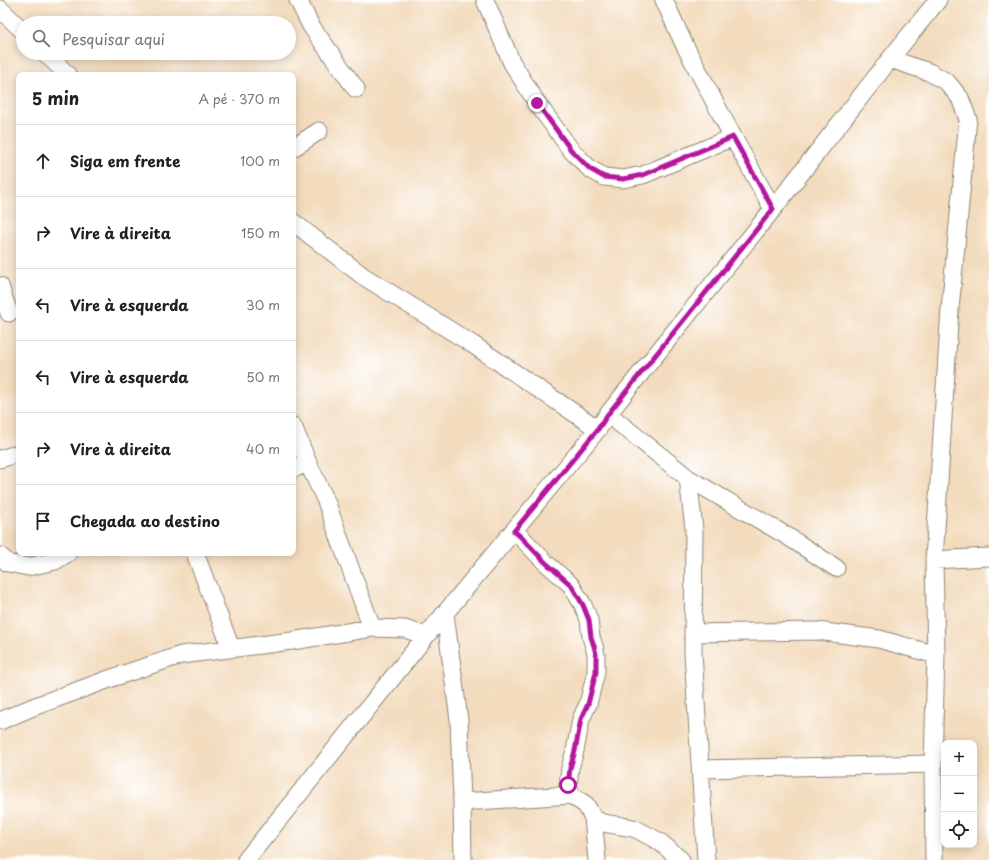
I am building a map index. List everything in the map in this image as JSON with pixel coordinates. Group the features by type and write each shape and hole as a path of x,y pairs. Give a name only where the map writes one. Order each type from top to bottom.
{"street":[{"path":"298,0 311,26 356,89"},
{"path":"485,0 512,63 537,103 571,150 590,169 600,175 604,177 623,179 643,175 733,137"},
{"path":"664,0 684,44 773,209"},
{"path":"246,860 426,636 598,429 608,414 773,209 938,0"},
{"path":"0,9 16,24"},
{"path":"890,59 929,72 947,82 960,98 968,119 950,309 934,560 936,655 933,764 934,860"},
{"path":"52,60 65,72"},
{"path":"296,146 319,131"},
{"path":"296,224 362,276 472,344 598,429"},
{"path":"0,286 10,313"},
{"path":"608,414 688,478 787,536 836,568"},
{"path":"296,441 301,466 326,500 372,628"},
{"path":"0,459 16,454"},
{"path":"688,478 694,529 693,653 706,860"},
{"path":"514,531 571,585 583,605 589,620 591,637 596,654 596,672 588,704 581,719 570,768 568,785 571,795"},
{"path":"0,556 8,563 28,567 55,561 63,556"},
{"path":"196,556 231,648"},
{"path":"934,560 989,557"},
{"path":"445,614 459,720 463,860"},
{"path":"0,721 33,707 112,678 181,655 292,641 372,628 405,629 426,636"},
{"path":"694,633 817,631 879,639 936,655"},
{"path":"700,769 933,764"},
{"path":"462,802 571,795 586,805 593,818 597,860"},
{"path":"593,818 603,823 636,829 660,842 681,860"}],"route":[{"path":"537,103 571,150 590,169 604,177 623,179 643,175 733,137 773,209 608,414 598,429 514,531 571,585 583,605 591,629 591,637 596,654 596,672 588,704 581,719 570,768 568,785"}]}
